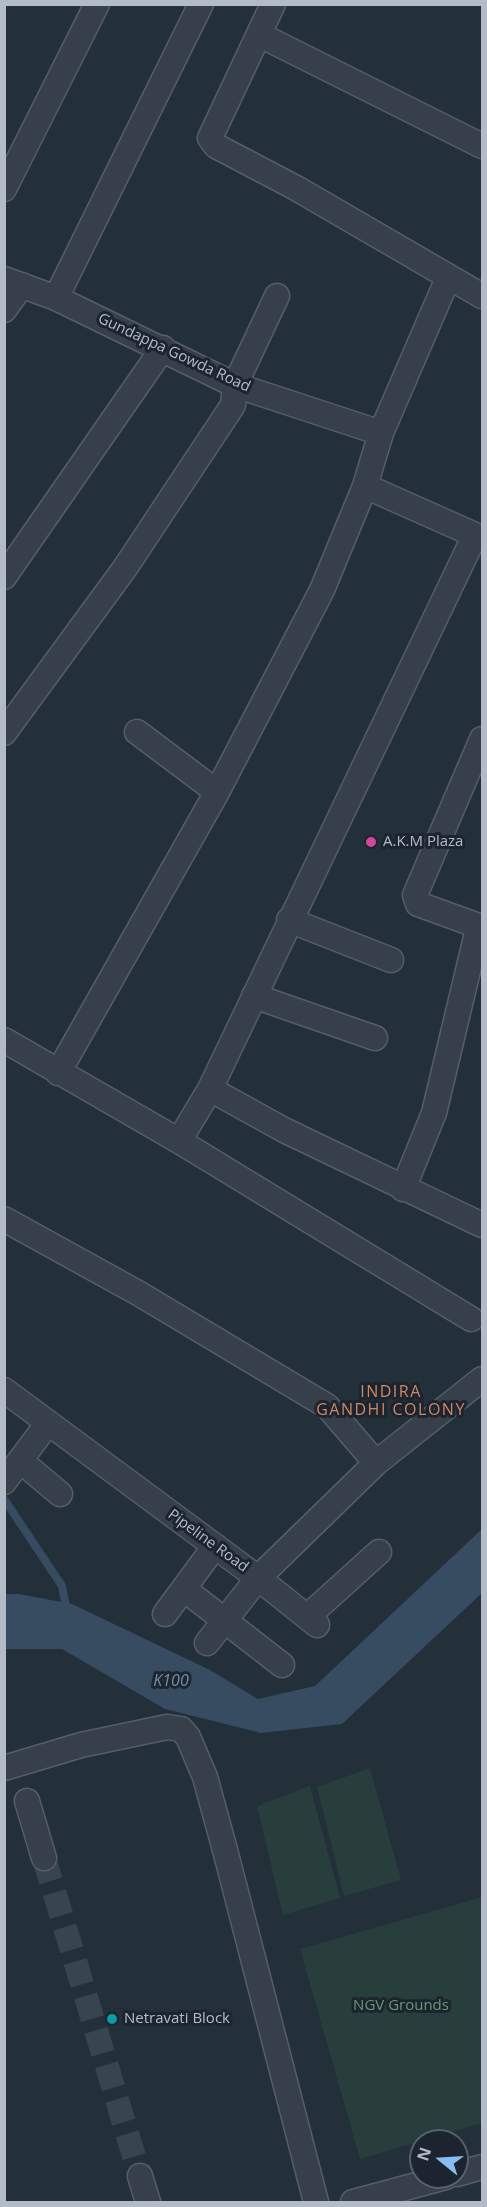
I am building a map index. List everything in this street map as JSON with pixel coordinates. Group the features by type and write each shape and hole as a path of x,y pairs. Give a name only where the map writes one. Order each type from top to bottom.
{"street":[{"path":"4,189 97,4"},
{"path":"56,298 201,4"},
{"path":"273,4 210,138 216,146 296,188 448,278 483,296"},
{"path":"260,35 483,146"},
{"path":"58,1073 217,792 322,590 365,486 381,433 448,278"},
{"path":"4,310 13,282"},
{"name":"Gundappa Gowda Road","path":"13,282 56,298 236,385 381,433"},
{"path":"9,718 125,567 233,405 236,385 277,297"},
{"path":"4,577 163,348"},
{"path":"179,1141 210,1089 475,536 365,486"},
{"path":"137,732 217,792"},
{"path":"403,1189 434,1113 477,933 476,925 418,904 415,895 483,739"},
{"path":"289,920 392,960"},
{"path":"254,996 375,1038"},
{"path":"4,1040 179,1141 471,1319"},
{"path":"210,1089 284,1130 403,1189 483,1225"},
{"path":"4,1219 138,1293 327,1406 376,1463"},
{"name":"Pipeline Road","path":"4,1390 258,1578 376,1463 483,1379"},
{"path":"4,1482 22,1462 48,1423"},
{"path":"22,1462 60,1494"},
{"path":"165,1614 215,1546"},
{"path":"207,1643 258,1578 312,1621 379,1552"},
{"path":"184,1589 282,1665"},
{"path":"4,1768 81,1745 167,1727 181,1729 188,1737 205,1777 316,2202"},
{"path":"27,1801 44,1858"},
{"path":"140,2176 148,2202"},
{"path":"353,2202 409,2187"}],"green space":[{"path":"370,1768 401,1880 344,1896 317,1787"},
{"path":"310,1786 340,1898 283,1915 257,1806"},
{"name":"NGV Grounds","path":"482,1897 482,2123 462,2129 409,2129 409,2145 360,2159 300,1949"}],"water":[{"name":"K100","path":"482,1529 482,1593 342,1724 261,1733 165,1709 62,1649 5,1649 5,1594 19,1594 72,1604 210,1670 258,1699 315,1686"}],"waterway":[{"path":"4,1499 62,1586 67,1612"}],"tunnel":[{"path":"44,1858 140,2176"}],"place":[{"name":"A.K.M Plaza","path":"371,842"},
{"name":"Netravati Block","path":"112,2019"}],"district":[{"name":"INDIRA GANDHI COLONY","path":"391,1401"}]}
